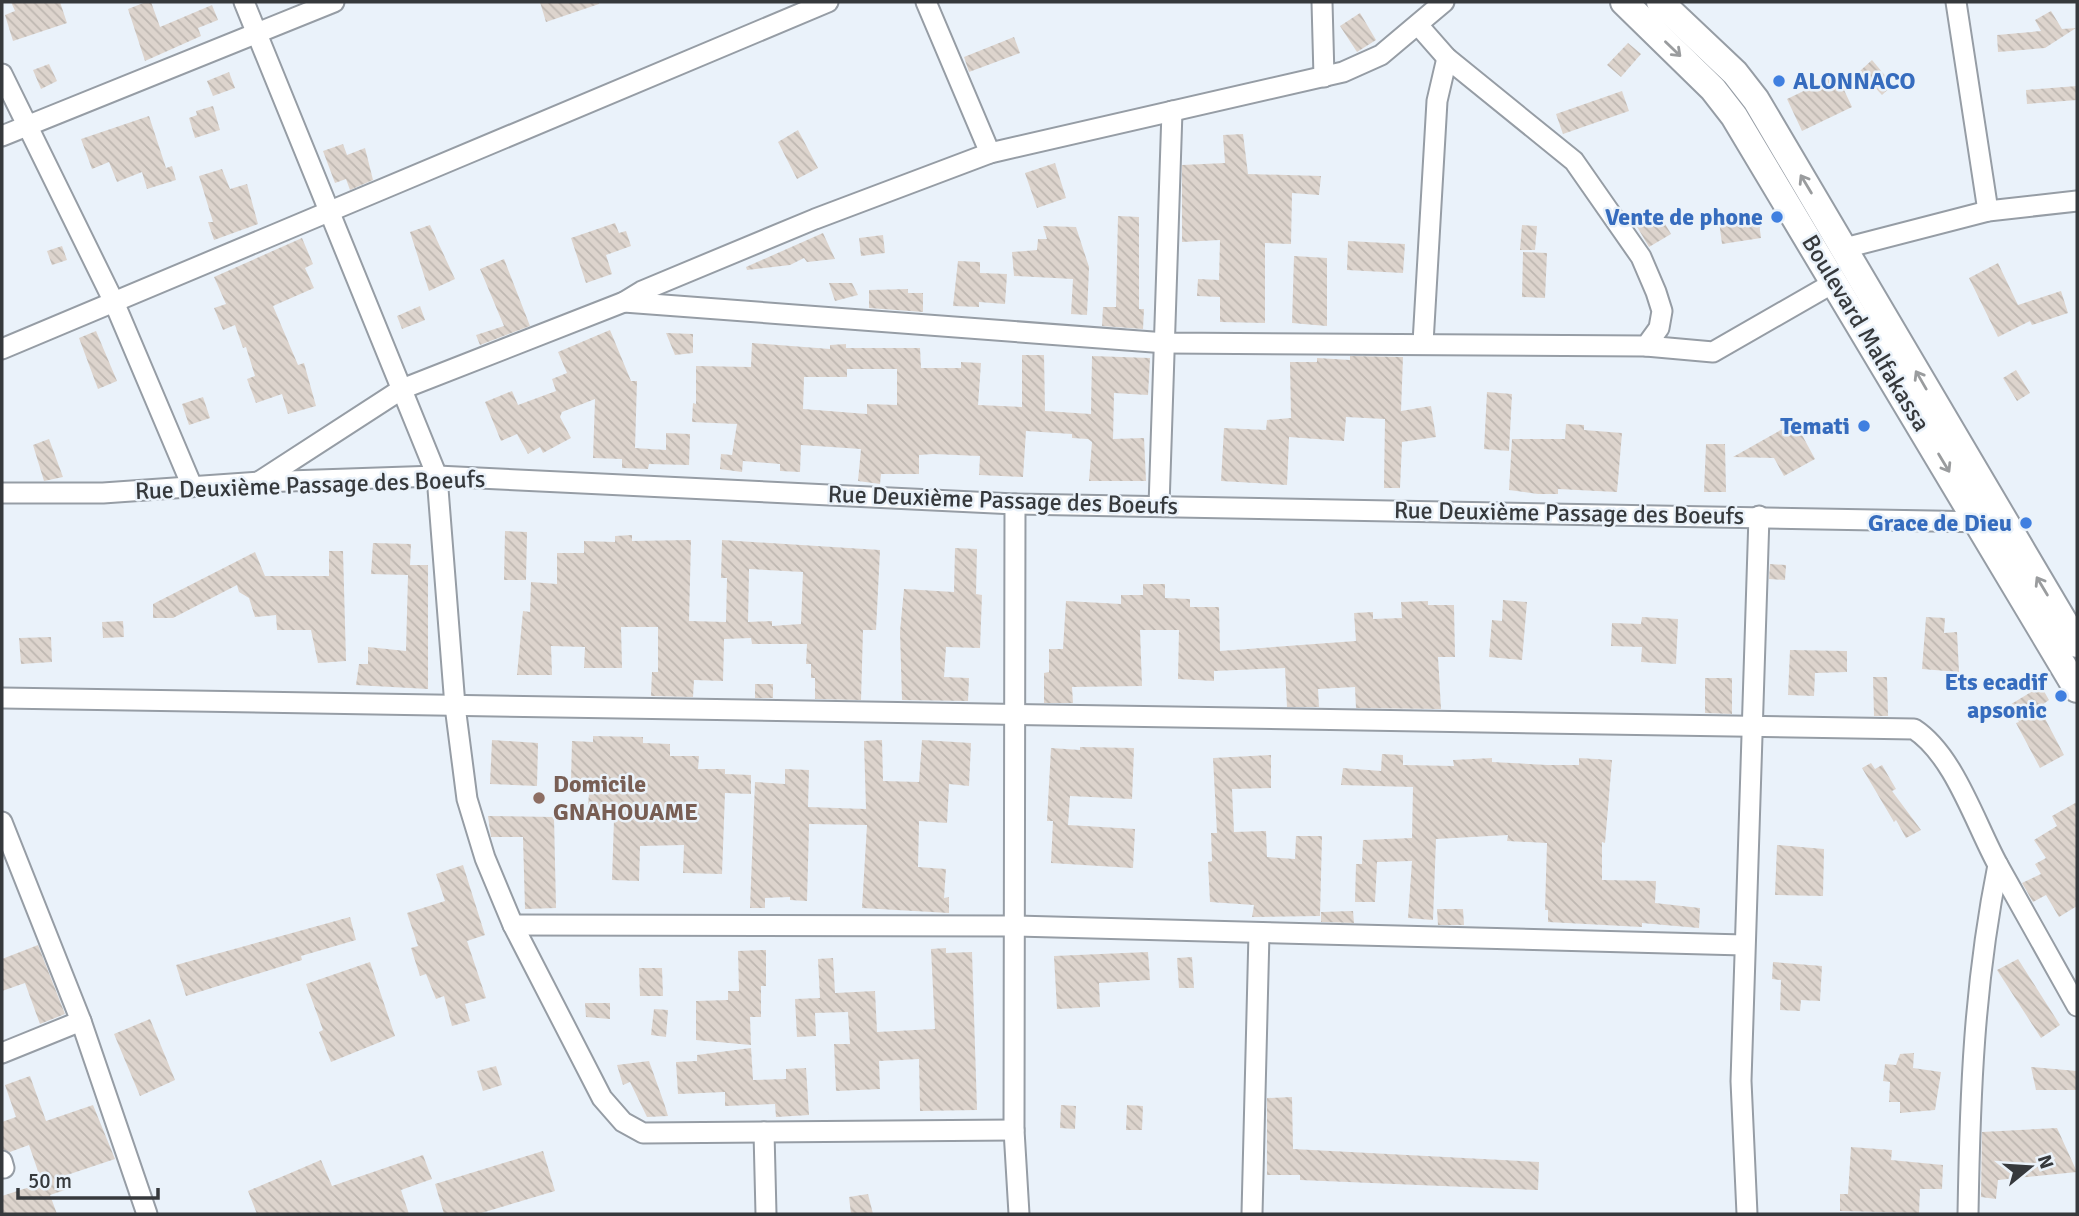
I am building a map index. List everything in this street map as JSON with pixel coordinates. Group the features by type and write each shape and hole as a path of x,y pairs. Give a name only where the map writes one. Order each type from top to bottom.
{"main road":[{"name":"Boulevard Malfakassa","path":"1624,2 1713,89 1727,107 1835,282 1991,522"},
{"name":"Boulevard Malfakassa","path":"1660,2 1735,73 1756,100 1845,248 2077,689"},
{"path":"1991,522 2077,644"}],"street":[{"path":"244,2 437,475 455,706 467,799 485,858 513,925 602,1097 623,1122 643,1133 1014,1130"},
{"path":"2,136 334,2"},
{"path":"2,349 828,2"},
{"path":"926,2 990,153"},
{"path":"1322,2 1324,77"},
{"path":"259,482 402,389 624,302 642,291 816,219 990,153 1324,77 1381,55 1444,2"},
{"path":"1956,2 1988,211"},
{"path":"1418,26 1447,58 1574,161 1641,257 1662,311 1659,328 1646,346"},
{"path":"1423,343 1437,101 1447,58"},
{"path":"2,74 114,302 192,486"},
{"path":"1159,506 1172,111"},
{"path":"1845,248 1988,211 2077,201"},
{"path":"624,302 1166,343 1646,346 1713,352 1835,282"},
{"name":"Rue Deuxième Passage des Boeufs","path":"2,493 103,493 259,482 437,475 1014,504 1991,522"},
{"path":"1014,504 1014,1130 1020,1214"},
{"path":"1747,1214 1742,1102 1744,945 1754,728 1759,516"},
{"path":"2,698 1914,729 1931,740 1942,758 2077,1006"},
{"path":"2,822 81,1021 147,1214"},
{"path":"1968,1214 1971,1056 1982,946 1998,865"},
{"path":"513,925 1013,926 1744,945"},
{"path":"1252,1214 1259,933"},
{"path":"2,1053 81,1021"},
{"path":"764,1132 766,1214"}],"building":[{"path":"11,2 60,2 67,23 13,41 5,15 15,11"},
{"path":"151,2 160,27 212,5 218,20 198,28 201,36 145,61 128,9"},
{"path":"540,2 599,2 599,4 546,22"},
{"path":"2051,11 2062,29 2076,28 2045,48 1998,52 1997,35 2041,31 2035,20"},
{"path":"1360,13 1376,40 1357,52 1340,26"},
{"path":"1014,37 1020,53 969,72 964,57"},
{"path":"1628,43 1641,54 1621,77 1607,65"},
{"path":"1872,60 1893,85 1882,95 1860,71"},
{"path":"49,64 57,81 41,89 33,70"},
{"path":"229,72 235,88 213,96 207,81"},
{"path":"1837,75 1852,107 1802,131 1787,99"},
{"path":"2077,86 2077,100 2027,104 2026,90"},
{"path":"1622,91 1629,111 1563,134 1556,114"},
{"path":"213,106 220,130 195,138 189,118 197,115 196,111"},
{"path":"149,116 166,168 172,166 176,180 147,189 142,172 117,182 109,162 92,169 81,139"},
{"path":"798,130 818,168 797,179 778,142"},
{"path":"1243,134 1248,174 1321,176 1319,195 1292,193 1291,244 1265,243 1265,323 1220,322 1220,297 1197,296 1198,279 1219,280 1220,240 1182,242 1182,165 1225,163 1223,135"},
{"path":"343,144 347,155 365,148 373,180 350,190 346,179 335,183 323,151"},
{"path":"1055,163 1066,198 1037,208 1025,173"},
{"path":"222,169 230,189 247,184 258,224 214,240 208,222 213,222 199,176"},
{"path":"1658,212 1671,234 1649,247 1636,225"},
{"path":"1758,215 1761,238 1722,244 1719,221"},
{"path":"1118,216 1139,217 1139,309 1144,309 1143,329 1102,326 1103,307 1116,307"},
{"path":"615,223 619,233 626,231 631,246 606,255 612,274 586,283 571,238"},
{"path":"430,225 455,279 429,291 410,232"},
{"path":"1522,225 1537,226 1535,250 1520,250"},
{"path":"1043,226 1076,227 1089,267 1087,315 1071,314 1073,279 1014,276 1012,252 1037,250 1038,239 1047,239"},
{"path":"823,233 835,259 807,262 804,258 790,265 747,270 746,267"},
{"path":"883,235 885,253 861,256 859,238"},
{"path":"302,238 313,264 305,268 314,288 273,306 298,365 304,363 316,406 288,414 282,394 256,403 247,379 255,376 246,347 243,348 235,325 223,330 214,308 226,304 214,277"},
{"path":"1348,241 1405,244 1403,273 1347,270"},
{"path":"62,246 67,260 52,265 47,251"},
{"path":"1523,252 1547,253 1545,298 1522,297"},
{"path":"1294,256 1327,258 1327,326 1292,323"},
{"path":"504,259 530,326 480,345 476,335 504,326 480,269"},
{"path":"958,261 980,262 980,273 1007,274 1005,304 979,302 979,307 953,306"},
{"path":"1998,263 2018,305 2061,291 2068,313 2032,325 2030,321 1998,337 1969,278"},
{"path":"829,283 852,283 858,295 835,301"},
{"path":"908,289 908,293 923,293 923,312 869,308 869,290"},
{"path":"420,306 425,320 402,329 397,316"},
{"path":"610,330 631,381 637,381 635,448 666,450 666,433 690,434 689,465 649,464 648,469 622,468 622,459 593,458 595,399 562,412 560,417 571,438 543,453 540,447 528,454 517,434 501,441 485,402 512,391 518,405 556,391 552,379 567,373 558,352"},
{"path":"96,331 117,381 98,389 79,338"},
{"path":"666,333 693,334 693,353 675,355"},
{"path":"752,343 830,349 830,345 846,344 846,348 920,348 921,368 961,368 961,362 981,363 978,405 1022,407 1022,355 1044,355 1045,411 1091,414 1092,356 1150,358 1148,395 1114,393 1113,439 1144,438 1146,481 1089,481 1092,442 1088,439 1072,438 1072,434 1026,431 1023,477 979,475 980,456 933,454 919,455 919,474 881,474 880,484 858,481 861,449 801,445 800,472 780,471 780,464 743,461 742,472 720,469 721,454 732,455 737,424 692,422 693,403 696,404 696,366 751,367","holes":["847,369 897,369 897,405 867,404 867,414 803,409 804,377 847,377"]},
{"path":"1350,356 1403,357 1401,411 1431,406 1436,437 1402,442 1400,488 1384,488 1385,419 1346,417 1344,441 1289,437 1287,485 1221,481 1224,428 1266,430 1267,420 1291,418 1290,362 1317,362 1317,358 1350,360"},
{"path":"2016,370 2030,393 2017,401 2003,378"},
{"path":"1487,392 1512,394 1509,451 1484,449"},
{"path":"203,397 210,418 189,425 182,404"},
{"path":"1795,422 1815,459 1784,476 1774,458 1733,457"},
{"path":"1566,424 1584,425 1584,430 1622,433 1617,492 1558,489 1558,494 1538,494 1509,490 1512,439 1565,439"},
{"path":"49,439 63,477 44,481 33,445"},
{"path":"1706,444 1725,444 1726,492 1704,492"},
{"path":"505,531 527,532 526,580 504,580"},
{"path":"632,535 632,541 691,540 689,621 726,622 727,578 721,578 722,540 880,550 876,630 863,630 861,700 815,699 815,678 811,678 811,664 806,664 807,644 752,644 751,638 724,639 723,681 694,680 693,697 651,696 652,672 658,672 658,627 621,627 622,668 584,668 585,647 551,646 552,675 517,675 523,611 530,612 531,582 557,584 557,553 584,553 584,541 615,542 615,536","holes":["749,569 803,572 801,624 772,626 772,621 748,622"]},
{"path":"373,543 411,544 410,565 428,565 428,689 356,685 359,664 368,664 368,647 406,651 408,575 371,574"},
{"path":"955,548 977,549 976,594 982,595 980,648 946,647 944,677 969,678 968,701 902,700 900,632 904,589 954,592"},
{"path":"329,551 343,551 346,661 318,663 311,630 277,630 276,615 255,617 249,598 239,592 237,585 173,618 153,618 153,604 255,552 265,576 329,576"},
{"path":"1770,564 1786,565 1785,580 1769,579"},
{"path":"1143,584 1165,584 1165,598 1190,599 1190,607 1219,607 1220,651 1356,641 1354,613 1373,612 1373,619 1402,618 1401,602 1428,601 1428,605 1454,605 1455,657 1438,657 1441,709 1356,708 1355,687 1318,689 1319,707 1287,707 1285,668 1214,671 1214,681 1178,679 1179,630 1140,630 1142,686 1072,687 1073,703 1044,703 1044,673 1049,672 1049,649 1063,649 1066,601 1121,604 1121,595 1143,595"},
{"path":"1503,600 1527,602 1522,660 1489,657 1492,620 1502,621"},
{"path":"1642,617 1678,619 1676,664 1641,662 1642,647 1611,646 1612,623 1641,624"},
{"path":"1926,617 1945,618 1944,633 1957,632 1959,672 1922,669"},
{"path":"123,621 124,637 103,638 102,622"},
{"path":"51,637 52,662 21,664 19,638"},
{"path":"1790,650 1847,651 1847,672 1815,673 1814,696 1788,695"},
{"path":"1873,677 1887,677 1888,716 1874,716"},
{"path":"1705,678 1732,678 1732,714 1705,713"},
{"path":"755,684 773,684 773,698 755,698"},
{"path":"2041,686 2049,700 2039,707 2064,755 2040,768 2016,723 2019,722 2008,706"},
{"path":"593,736 643,737 643,743 670,744 670,756 699,756 698,769 725,769 725,774 751,775 751,794 725,793 722,874 683,873 684,845 640,846 639,881 612,880 614,819 587,817 590,782 571,781 572,741 593,742"},
{"path":"492,740 538,743 537,786 490,784"},
{"path":"882,740 883,781 919,782 922,740 971,743 969,786 949,784 947,823 919,821 918,867 946,869 944,898 949,897 949,913 862,908 867,825 809,824 807,901 790,900 790,897 765,898 765,908 750,908 755,782 785,784 785,769 809,770 808,807 866,809 864,741"},
{"path":"1080,747 1134,748 1132,799 1070,796 1068,825 1135,829 1133,868 1051,863 1053,821 1047,821 1051,748 1080,750"},
{"path":"1382,754 1403,755 1403,765 1454,766 1453,760 1492,758 1492,762 1547,765 1579,765 1579,758 1612,760 1605,843 1602,842 1602,880 1656,881 1655,903 1700,908 1699,928 1642,923 1642,927 1548,922 1548,910 1545,910 1547,843 1507,841 1508,835 1436,839 1433,920 1408,918 1412,861 1377,862 1375,902 1355,902 1356,864 1362,864 1363,840 1412,838 1413,787 1341,785 1343,768 1381,771"},
{"path":"1271,755 1271,788 1232,789 1234,832 1266,831 1267,857 1295,859 1296,836 1322,836 1320,916 1252,917 1254,905 1210,902 1208,862 1212,861 1211,833 1217,833 1213,758"},
{"path":"1871,763 1875,769 1882,765 1896,789 1892,791 1921,830 1906,838 1896,820 1894,822 1862,768"},
{"path":"2077,802 2077,906 2059,917 2046,895 2033,902 2022,883 2041,874 2035,864 2046,858 2034,840 2057,826 2052,816"},
{"path":"488,816 554,817 556,908 525,909 523,837 491,837"},
{"path":"1777,845 1824,849 1823,896 1775,895"},
{"path":"463,865 485,935 467,941 486,998 465,1004 470,1021 452,1026 444,996 436,999 426,974 420,976 411,948 418,946 407,913 445,901 436,874"},
{"path":"1437,909 1463,909 1464,925 1438,925"},
{"path":"1353,911 1354,923 1321,922 1321,912"},
{"path":"350,917 356,940 301,956 302,960 186,996 176,965"},
{"path":"38,945 65,1014 40,1024 25,983 2,991 2,959"},
{"path":"946,948 946,953 972,952 977,1110 920,1111 919,1059 879,1061 880,1089 836,1091 834,1044 850,1044 848,1012 815,1013 816,1036 797,1037 795,999 820,998 818,959 833,958 835,993 875,991 877,1032 935,1029 931,949"},
{"path":"766,950 766,986 761,986 761,1017 750,1017 751,1045 696,1040 696,1001 728,1000 728,991 739,991 738,951"},
{"path":"1148,952 1150,980 1099,983 1100,1007 1057,1009 1054,956"},
{"path":"1192,957 1194,988 1179,988 1177,958"},
{"path":"2018,959 2060,1025 2041,1038 1997,970"},
{"path":"370,962 395,1036 331,1062 319,1032 323,1030 306,984"},
{"path":"1773,962 1822,966 1820,1001 1801,1000 1800,1011 1780,1010 1781,980 1772,979"},
{"path":"639,968 662,968 663,996 640,996"},
{"path":"585,1003 610,1003 610,1019 586,1017"},
{"path":"654,1009 668,1010 666,1037 651,1035"},
{"path":"150,1019 175,1080 140,1096 114,1034"},
{"path":"751,1048 753,1080 786,1079 786,1069 806,1068 809,1115 776,1117 775,1104 725,1106 725,1092 678,1094 676,1062 697,1061 697,1055"},
{"path":"1914,1053 1913,1068 1941,1072 1935,1110 1900,1113 1900,1102 1889,1102 1890,1082 1883,1081 1885,1064 1896,1065 1900,1054"},
{"path":"649,1061 668,1116 647,1117 630,1082 623,1085 617,1065"},
{"path":"496,1066 502,1085 483,1091 477,1071"},
{"path":"2031,1067 2077,1071 2077,1090 2036,1090"},
{"path":"30,1076 46,1121 93,1105 115,1159 64,1176 68,1189 50,1195 57,1214 2,1214 2,1196 42,1183 29,1145 10,1152 2,1149 2,1122 16,1117 5,1085"},
{"path":"1292,1097 1293,1149 1539,1162 1538,1190 1300,1180 1300,1175 1267,1175 1267,1098"},
{"path":"1061,1105 1076,1106 1075,1129 1060,1128"},
{"path":"1127,1105 1143,1106 1142,1130 1126,1130"},
{"path":"2057,1128 2077,1172 1998,1180 1996,1199 1981,1197 1982,1132"},
{"path":"1851,1147 1892,1150 1891,1160 1943,1165 1942,1189 1920,1189 1919,1213 1840,1211 1840,1194 1848,1194"},
{"path":"543,1151 555,1191 478,1214 444,1214 435,1184"},
{"path":"423,1155 432,1179 401,1190 409,1214 257,1214 248,1191 321,1160 332,1186"},
{"path":"868,1194 873,1214 851,1214 849,1197"}],"place":[{"name":"ALONNACO","path":"1779,81"},
{"name":"Vente de phone","path":"1777,217"},
{"name":"Temati","path":"1864,426"},
{"name":"Grace de Dieu","path":"2026,523"},
{"name":"Ets ecadif apsonic","path":"2061,696"},
{"name":"Domicile GNAHOUAME","path":"539,798"}]}
